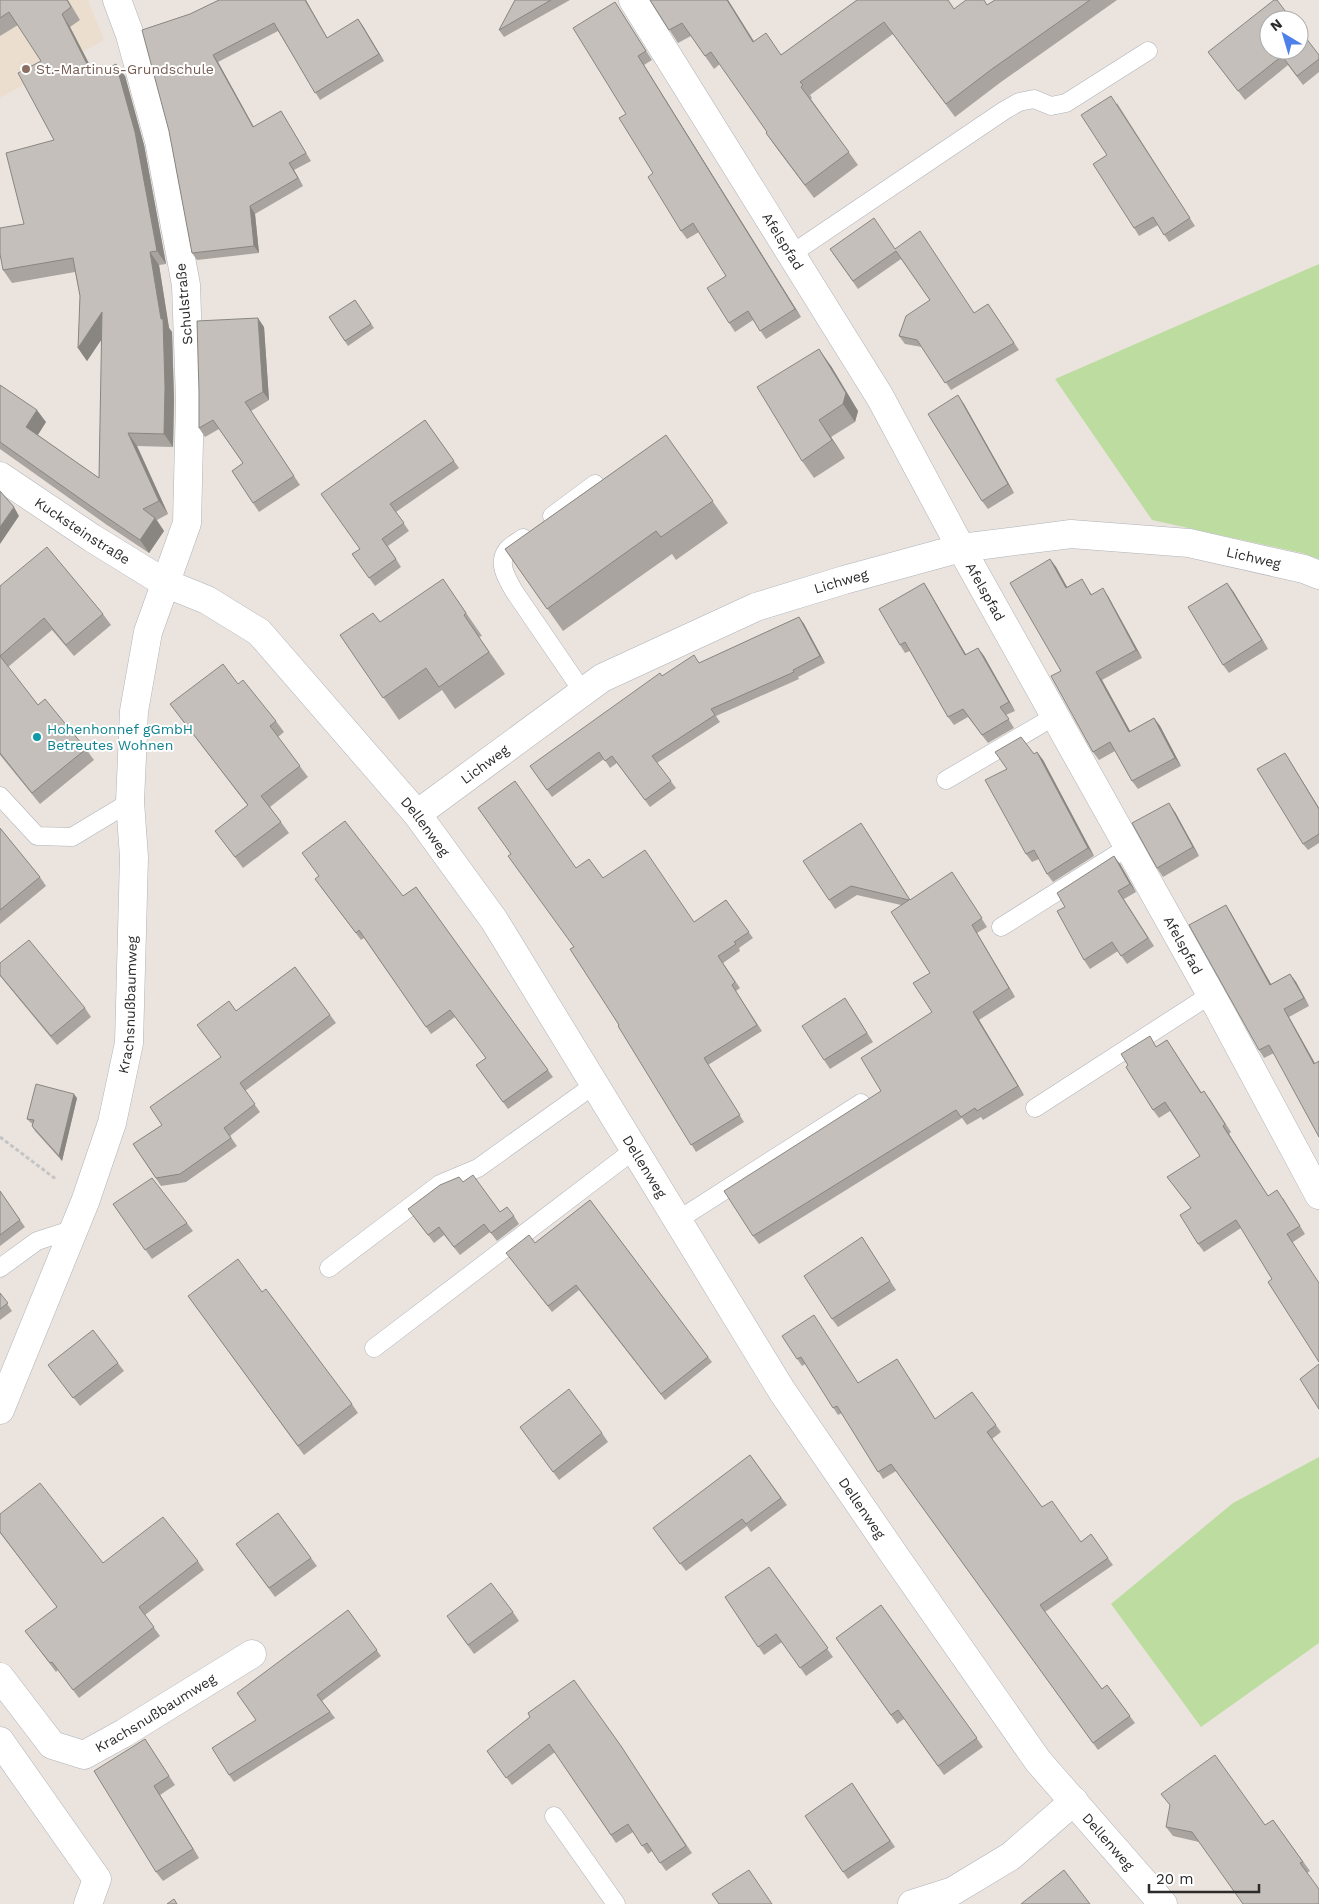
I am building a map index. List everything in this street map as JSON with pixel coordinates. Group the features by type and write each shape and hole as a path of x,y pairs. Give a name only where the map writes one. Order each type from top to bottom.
{"street":[{"name":"Schulstraße","path":"116,0 130,35 160,141 186,285 190,400 187,523 166,583"},
{"name":"Afelspfad","path":"633,0 880,397 961,548 1319,1195"},
{"name":"Kucksteinstraße","path":"0,476 92,538 166,583"},
{"name":"Lichweg","path":"418,814 602,678 756,607 844,580 961,548 1071,534 1189,543 1304,569 1319,575"},
{"name":"Krachsnußbaumweg","path":"0,1410 85,1202 112,1123 129,1043 134,857 130,802 134,711 148,632 166,583"},
{"name":"Dellenweg","path":"166,583 207,600 259,632 418,814 494,920 782,1391 894,1556 1038,1761 1163,1904"},
{"name":"Krachsnußbaumweg","path":"0,1677 52,1745 84,1755 124,1733 252,1654"},
{"path":"0,1741 97,1880 88,1904"},
{"name":"Dellenweg","path":"912,1904 948,1897 1011,1856 1074,1801"}],"lane":[{"path":"790,255 1019,102 1034,99 1051,106 1066,103 1148,51"},
{"path":"583,692 514,591 505,574 502,562 507,550 595,484"},
{"path":"946,780 1055,716"},
{"path":"0,796 37,836 72,837 130,802"},
{"path":"1001,927 1128,847"},
{"path":"1035,1108 1210,995"},
{"path":"329,1268 440,1184 478,1168 594,1085"},
{"path":"678,1220 861,1103"},
{"path":"374,1348 634,1150"},
{"path":"0,1268 37,1241 74,1229"},
{"path":"554,1816 616,1904"}],"path":[{"path":"0,1137 85,1202"}],"shaded area":[{"name":"St.-Martinus-Grundschule","path":"0,0 88,0 104,40 0,98"}],"green space":[{"path":"1319,264 1319,559 1302,553 1152,520 1055,379"},
{"path":"1319,1457 1319,1643 1201,1727 1111,1604 1233,1503"}],"building":[{"path":"0,0 67,0 71,7 62,14 93,76 116,64 135,132 157,251 150,252 161,319 163,319 165,387 164,434 128,433 159,501 143,509 155,518 140,540 0,442 0,385 37,410 26,427 99,478 102,312 78,348 80,296 73,258 3,270 0,254 0,228 24,224 6,153 54,140 18,73 41,61 9,12 0,18"},
{"path":"219,0 305,0 327,38 358,19 379,54 315,93 274,23 213,55 253,127 281,111 306,153 289,163 298,178 250,206 254,246 192,253 169,131 142,30 190,14"},
{"path":"515,0 551,0 499,30"},
{"path":"650,0 727,0 753,42 766,33 781,55 857,0 948,0 954,9 966,0 984,0 987,5 995,0 1090,0 946,104 884,22 800,82 803,85 801,87 849,152 805,185 766,133 711,52 705,56 682,23 669,30"},
{"path":"1274,0 1277,0 1284,10 1261,10"},
{"path":"615,2 646,51 638,56 795,309 760,331 748,311 729,323 707,288 726,276 693,223 681,231 648,177 653,173 619,118 626,114 573,28"},
{"path":"1259,12 1259,60 1277,60 1238,91 1208,52"},
{"path":"1309,42 1319,55 1319,59 1297,76 1285,60 1309,60"},
{"path":"1111,96 1190,218 1164,235 1153,217 1134,228 1093,164 1107,155 1081,115"},
{"path":"874,218 895,249 920,231 974,313 988,304 1014,343 945,383 917,340 899,336 906,316 930,300 896,251 853,281 830,249"},
{"path":"355,300 371,324 345,341 329,317"},
{"path":"258,318 263,392 245,402 294,476 253,503 232,471 243,463 213,420 199,428 197,321"},
{"path":"819,349 846,393 843,404 819,420 832,440 802,461 757,387"},
{"path":"958,395 1008,484 982,501 928,414"},
{"path":"425,420 454,461 390,504 404,523 382,539 396,559 369,578 352,554 360,549 321,494"},
{"path":"666,435 713,501 661,537 656,531 547,609 505,549"},
{"path":"0,491 14,507 0,527"},
{"path":"47,547 103,614 66,645 44,618 0,656 0,586"},
{"path":"1050,559 1066,588 1082,579 1091,595 1103,588 1136,650 1096,672 1129,732 1154,718 1175,758 1132,781 1110,742 1093,752 1051,676 1061,671 1010,583"},
{"path":"443,579 489,652 439,687 426,668 383,698 340,635 373,613 380,622"},
{"path":"924,583 965,655 978,648 1009,702 1000,707 1009,719 982,735 963,709 948,717 905,642 900,645 879,609"},
{"path":"1227,583 1262,640 1223,665 1188,607"},
{"path":"799,617 820,656 793,670 794,672 711,709 715,715 652,756 671,781 645,800 612,756 605,761 599,752 547,790 530,766 660,673 662,676 694,655 699,663"},
{"name":"Hohenhonnef gGmbH Betreutes Wohnen","path":"0,656 38,705 45,699 86,749 32,793 0,753"},
{"path":"223,664 238,684 243,680 276,721 270,726 300,766 261,796 281,822 235,857 215,831 248,805 170,704"},
{"path":"1021,737 1034,754 1037,752 1088,848 1047,874 1034,850 1026,854 985,780 1007,769 995,752"},
{"path":"1285,753 1319,809 1319,834 1303,844 1257,769"},
{"path":"515,781 576,868 589,859 603,878 645,850 694,922 726,900 749,932 734,942 736,944 718,956 735,982 732,985 757,1025 704,1058 740,1115 691,1145 619,1025 570,949 574,947 508,856 511,854 478,808"},
{"path":"1169,803 1193,847 1157,868 1132,823"},
{"path":"345,821 403,896 416,887 548,1070 503,1102 476,1065 486,1058 450,1010 426,1027 359,930 356,933 315,879 319,876 302,853"},
{"path":"861,823 910,900 952,872 982,918 972,925 1009,988 973,1012 1018,1086 977,1111 975,1108 961,1117 956,1110 753,1236 724,1191 881,1091 861,1058 932,1012 913,983 930,973 891,912 909,900 851,886 829,900 803,861"},
{"path":"0,828 40,877 0,910"},
{"path":"1114,856 1130,884 1118,891 1148,938 1121,956 1112,942 1084,960 1057,911 1065,907 1057,893"},
{"path":"1226,905 1270,985 1290,974 1304,998 1284,1009 1314,1064 1319,1061 1319,1137 1269,1045 1259,1050 1189,925"},
{"path":"29,940 85,1008 51,1036 0,975 0,963"},
{"path":"295,967 330,1015 240,1083 255,1104 224,1128 231,1138 180,1174 156,1178 133,1144 162,1125 150,1107 221,1057 197,1025 229,1001 236,1011"},
{"path":"845,998 867,1033 824,1060 802,1026"},
{"path":"1150,1036 1156,1047 1167,1040 1201,1093 1204,1091 1225,1124 1223,1126 1268,1196 1277,1190 1300,1226 1287,1234 1319,1283 1319,1362 1268,1282 1272,1279 1236,1220 1198,1244 1180,1215 1191,1208 1167,1177 1200,1156 1165,1102 1153,1110 1126,1067 1128,1065 1121,1054"},
{"path":"36,1084 74,1094 59,1156 32,1126 34,1120 27,1119"},
{"path":"473,1175 500,1212 507,1207 514,1216 491,1233 484,1224 454,1247 439,1227 428,1235 408,1209 440,1185 459,1177 463,1182"},
{"path":"152,1178 187,1223 145,1250 113,1204"},
{"path":"0,1191 20,1220 0,1235"},
{"path":"590,1200 708,1357 661,1394 576,1285 548,1306 506,1253 529,1235 535,1243"},
{"path":"862,1237 890,1281 832,1319 804,1276"},
{"path":"238,1259 262,1292 266,1289 352,1404 298,1446 188,1296"},
{"path":"0,1293 8,1303 0,1309"},
{"path":"814,1315 858,1383 897,1359 935,1419 972,1392 996,1425 987,1432 1042,1507 1052,1501 1081,1542 1091,1534 1108,1558 1040,1605 1102,1689 1107,1685 1130,1716 1093,1743 891,1464 878,1472 837,1406 833,1408 801,1357 797,1359 782,1336"},
{"path":"93,1330 118,1363 73,1398 48,1365"},
{"path":"1319,1364 1319,1409 1300,1379"},
{"path":"569,1389 602,1433 553,1472 520,1427"},
{"path":"750,1455 781,1498 746,1524 742,1519 680,1564 653,1528"},
{"path":"40,1483 103,1563 163,1517 198,1561 139,1607 154,1627 73,1690 25,1631 57,1607 0,1532 0,1514"},
{"path":"278,1513 311,1558 269,1588 236,1544"},
{"path":"769,1567 828,1648 800,1668 776,1634 758,1647 725,1597"},
{"path":"491,1583 513,1612 468,1645 447,1616"},
{"path":"881,1605 977,1738 938,1766 898,1710 891,1715 836,1638"},
{"path":"348,1610 377,1650 317,1695 330,1712 229,1775 212,1748 256,1720 237,1693"},
{"path":"574,1680 621,1746 686,1846 660,1863 647,1843 642,1846 628,1824 611,1835 549,1744 506,1778 487,1751 530,1717 528,1713"},
{"path":"145,1739 169,1776 154,1786 193,1849 156,1872 94,1771"},
{"path":"1215,1755 1265,1825 1273,1820 1303,1862 1300,1863 1319,1889 1319,1904 1243,1904 1192,1832 1166,1827 1170,1805 1161,1794"},
{"path":"852,1783 890,1841 843,1872 805,1816"},
{"path":"749,1870 772,1904 719,1904 712,1894"},
{"path":"1064,1870 1090,1904 1021,1904"},
{"path":"174,1899 177,1904 167,1904"}],"place":[{"name":"St.-Martinus-Grundschule","path":"26,69"},
{"name":"Hohenhonnef gGmbH Betreutes Wohnen","path":"37,737"}]}
